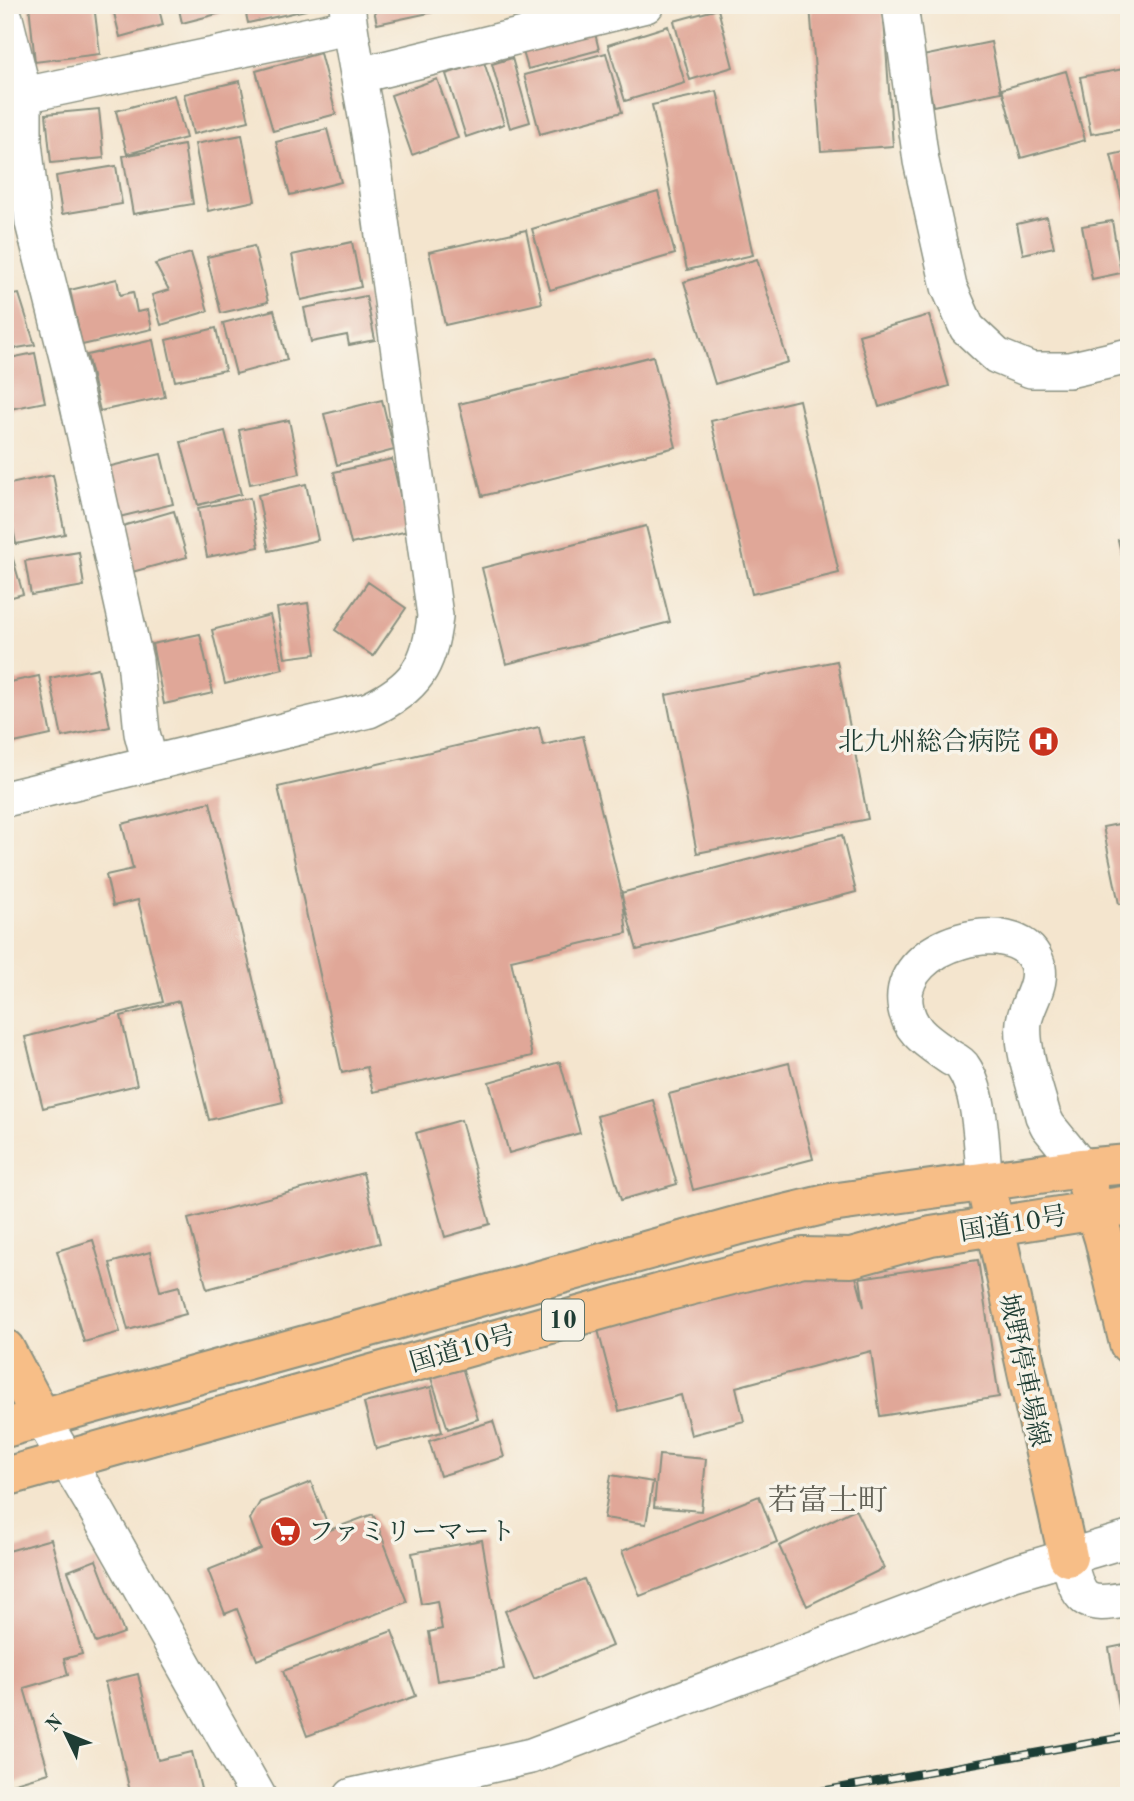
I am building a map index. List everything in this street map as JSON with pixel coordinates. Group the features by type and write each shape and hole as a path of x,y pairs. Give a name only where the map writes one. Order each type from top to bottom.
{"main road":[{"name":"国道10号","path":"5,1428 739,1225 831,1203 1082,1168 1129,1164"},
{"path":"1082,1168 1112,1207 1129,1344"},
{"name":"城野停車場線","path":"985,1182 1068,1557"},
{"name":"国道10号","path":"5,1477 764,1266 803,1257 851,1258 931,1236 1112,1207"},
{"path":"5,1349 41,1417"}],"street":[{"path":"360,75 646,5"},
{"path":"900,5 921,162 949,287 967,328 997,356 1031,370 1069,370 1129,356"},
{"path":"5,799 369,710 391,699 406,687 422,668 432,646 435,616 360,75 348,16 15,94"},
{"path":"5,18 33,223 70,369 135,660 142,733 150,763"},
{"path":"985,1182 974,1091 963,1066 926,1043 909,1020 905,1005 905,987 918,964 947,946 973,938 989,936 1011,939 1025,947 1035,958 1038,979 1024,1020 1026,1048 1043,1116 1082,1168"},
{"path":"41,1417 258,1796"},
{"path":"352,1796 531,1756 1014,1573 1129,1539"},
{"path":"1068,1557 1078,1590 1087,1600 1106,1604 1129,1600"}],"building":[{"path":"29,5 94,5 100,54 35,62"},
{"path":"112,5 158,5 163,25 120,37"},
{"path":"178,5 223,5 225,12 182,23"},
{"path":"244,5 305,5 306,10 248,23"},
{"path":"373,5 442,5 443,10 377,24"},
{"path":"810,5 883,5 893,146 821,151"},
{"path":"718,9 733,67 690,80 674,21"},
{"path":"668,26 685,83 625,101 608,45"},
{"path":"594,29 599,50 528,69 522,48"},
{"path":"991,42 1001,92 933,106 923,56"},
{"path":"320,53 336,114 273,131 256,71"},
{"path":"606,53 622,112 540,134 524,75"},
{"path":"512,58 530,122 510,128 492,64"},
{"path":"484,62 504,124 466,137 446,74"},
{"path":"1129,68 1129,127 1091,134 1080,77"},
{"path":"1066,71 1085,140 1021,158 1002,89"},
{"path":"437,79 458,138 412,155 391,95"},
{"path":"240,81 249,121 193,134 184,94"},
{"path":"717,91 753,255 687,270 652,105"},
{"path":"174,95 186,138 127,154 116,111"},
{"path":"99,109 104,158 51,163 46,114"},
{"path":"327,129 341,182 290,195 276,142"},
{"path":"242,135 255,201 208,211 195,144"},
{"path":"184,145 193,204 133,214 123,156"},
{"path":"1129,151 1129,224 1128,224 1111,155"},
{"path":"116,166 122,204 62,214 56,176"},
{"path":"658,192 675,254 550,290 532,229"},
{"path":"1047,217 1054,247 1023,254 1017,224"},
{"path":"1112,221 1121,273 1092,279 1082,226"},
{"path":"526,230 542,303 445,325 429,252"},
{"path":"352,242 361,287 301,300 292,255"},
{"path":"254,246 268,302 221,313 207,257"},
{"path":"191,253 208,311 161,325 152,295 169,290 155,264"},
{"path":"757,259 788,362 715,384 684,282"},
{"path":"117,279 120,295 133,292 137,312 148,310 152,329 82,345 70,290"},
{"path":"19,294 35,345 5,350 5,296"},
{"path":"366,296 375,340 349,345 347,335 311,342 304,308"},
{"path":"274,310 287,360 236,374 223,323"},
{"path":"929,315 949,386 879,407 859,335"},
{"path":"216,328 225,370 175,381 166,340"},
{"path":"153,340 165,397 100,411 87,355"},
{"path":"35,353 45,402 5,410 5,359"},
{"path":"653,356 676,447 482,496 459,404"},
{"path":"382,400 394,450 337,465 324,414"},
{"path":"799,400 839,573 752,594 711,421"},
{"path":"289,420 300,474 250,484 239,430"},
{"path":"225,431 241,494 198,505 181,442"},
{"path":"161,454 173,504 115,518 103,468"},
{"path":"392,459 408,531 351,544 334,472"},
{"path":"53,475 65,534 16,544 5,485"},
{"path":"306,484 318,540 269,551 258,495"},
{"path":"250,498 259,547 207,557 198,508"},
{"path":"174,511 187,557 132,572 119,527"},
{"path":"646,526 670,622 506,664 482,568"},
{"path":"1129,537 1129,580 1128,580 1118,540"},
{"path":"11,552 23,594 5,599 5,553"},
{"path":"79,552 84,586 31,595 25,561"},
{"path":"368,582 406,608 373,656 335,630"},
{"path":"308,603 316,654 285,658 277,608"},
{"path":"270,615 283,669 225,684 212,630"},
{"path":"200,634 213,693 164,704 152,644"},
{"path":"837,661 868,819 697,853 666,695"},
{"path":"98,668 110,727 62,737 50,678"},
{"path":"39,676 51,735 5,745 5,683"},
{"path":"539,727 543,745 583,736 622,894 627,933 511,960 532,1056 373,1092 367,1067 342,1073 278,787"},
{"path":"210,802 283,1102 209,1120 179,1001 121,1016 137,1085 43,1108 25,1037 163,1002 138,900 113,906 106,875 133,869 122,824"},
{"path":"1129,822 1129,902 1119,904 1103,827"},
{"path":"842,835 856,892 637,950 621,893"},
{"path":"560,1062 580,1133 509,1153 489,1082"},
{"path":"789,1063 813,1159 693,1190 669,1094"},
{"path":"653,1100 677,1184 621,1200 597,1116"},
{"path":"461,1120 490,1224 445,1237 416,1133"},
{"path":"363,1173 380,1243 207,1289 188,1219"},
{"path":"93,1240 120,1332 84,1342 57,1251"},
{"path":"150,1252 160,1291 179,1286 186,1314 128,1330 110,1263"},
{"path":"851,1258 864,1307 860,1278 978,1260 999,1397 880,1416 871,1351 736,1387 744,1421 691,1435 681,1395 619,1411 597,1326"},
{"path":"461,1364 478,1419 448,1429 430,1375"},
{"path":"431,1387 442,1432 376,1449 364,1403"},
{"path":"493,1421 504,1457 440,1476 429,1441"},
{"path":"659,1455 706,1459 701,1511 654,1507"},
{"path":"611,1475 653,1482 646,1524 604,1518"},
{"path":"311,1482 330,1530 373,1514 407,1602 257,1660 237,1609 225,1614 208,1570 261,1549 250,1519 260,1502"},
{"path":"759,1496 777,1542 640,1596 622,1551"},
{"path":"855,1509 884,1568 807,1606 779,1546"},
{"path":"51,1539 82,1654 64,1659 68,1675 24,1688 49,1773 5,1786 5,1552"},
{"path":"482,1540 504,1669 437,1681 429,1632 442,1629 437,1601 421,1604 412,1553"},
{"path":"96,1560 124,1633 96,1643 68,1571"},
{"path":"584,1579 612,1646 534,1679 505,1611"},
{"path":"392,1631 416,1696 307,1736 283,1671"},
{"path":"1129,1644 1129,1711 1120,1712 1109,1648"},
{"path":"138,1674 158,1760 192,1752 201,1789 174,1796 131,1796 105,1682"}],"railway":[{"path":"793,1796 1129,1736"}],"place":[{"name":"北九州総合病院","path":"1043,741"},
{"name":"ファミリーマート","path":"285,1531"}],"district":[{"name":"若富士町","path":"828,1500"}]}
